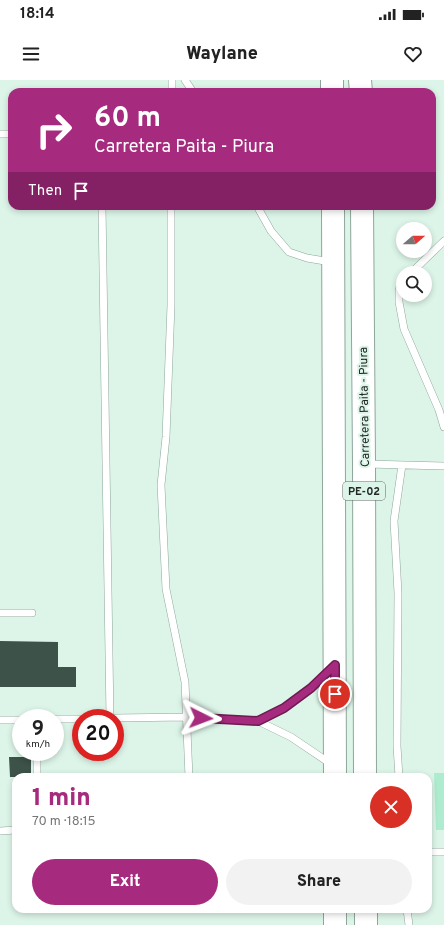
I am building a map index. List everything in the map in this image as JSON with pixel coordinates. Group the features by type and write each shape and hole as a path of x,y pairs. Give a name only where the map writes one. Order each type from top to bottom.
{"highway":[{"name":"PE-02","path":"333,210 335,772"},
{"name":"Carretera Paita - Piura","path":"362,210 365,773"},
{"path":"335,913 335,925"},
{"path":"366,913 366,925"}],"lane":[{"path":"102,210 110,709"},
{"path":"171,210 170,328 166,437 161,485 166,589 185,682 189,773"},
{"path":"259,210 271,231 289,252 307,258 334,262"},
{"path":"418,266 444,241"},
{"path":"399,302 404,329 439,410 444,427"},
{"path":"364,464 444,466"},
{"path":"399,773 397,746 398,593 394,521 402,465"},
{"path":"0,613 32,613"},
{"path":"258,721 284,708 311,688 335,665"},
{"path":"124,718 187,717 258,721 291,737 335,772"},
{"path":"0,720 12,720"},
{"path":"37,761 37,773"},
{"path":"0,831 12,830"},
{"path":"432,852 444,852"},
{"path":"408,913 409,925"}],"green space":[{"path":"434,773 444,773 444,830 436,830"}],"building":[{"path":"0,641 58,642 58,667 76,667 76,687 0,687"},
{"path":"9,757 12,757 12,761 31,761 31,773 12,773 12,777 10,777"}],"route":[{"path":"201,718 258,721 284,708 311,688 335,665 335,694"}]}
